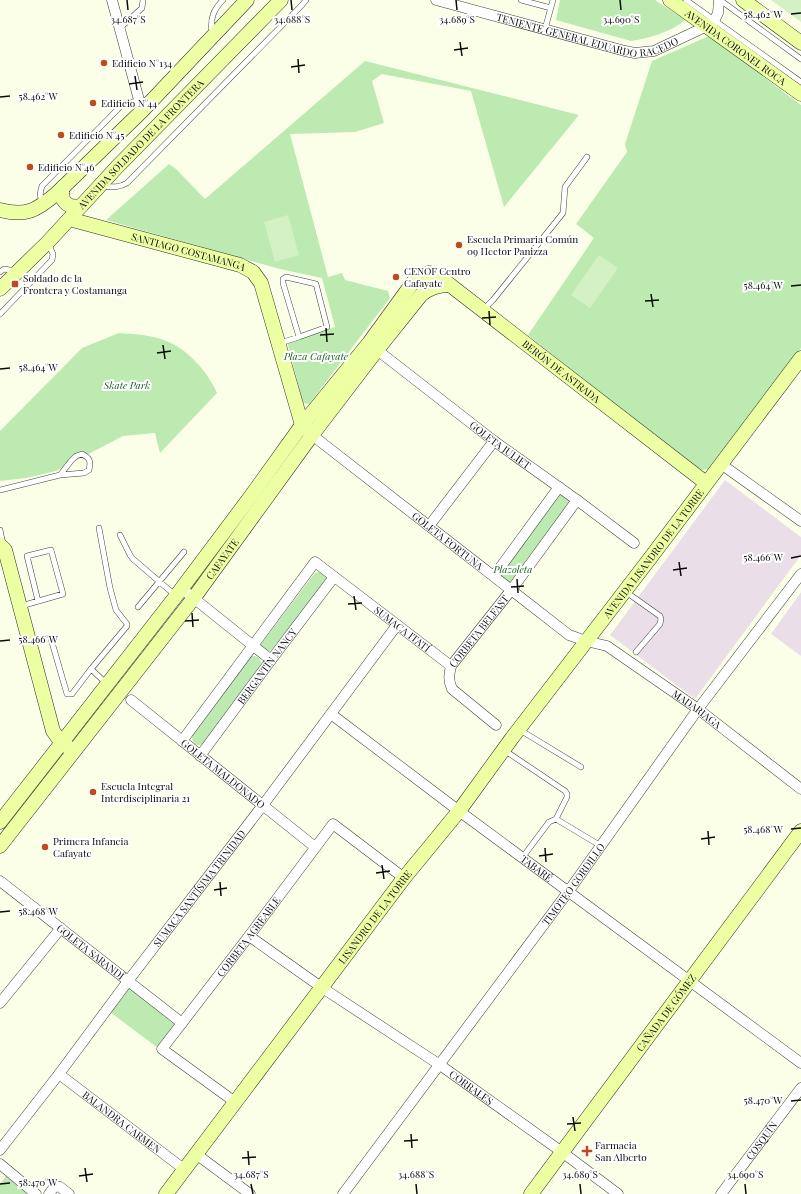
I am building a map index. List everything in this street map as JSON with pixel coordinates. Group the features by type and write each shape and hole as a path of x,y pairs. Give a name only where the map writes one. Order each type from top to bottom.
{"street":[{"path":"112,0 140,106"},
{"path":"0,210 18,213 28,212 40,206 63,187 102,150 140,106 212,37 247,0"},
{"name":"AVENIDA SOLDADO DE LA FRONTERA","path":"0,289 48,242 117,167 281,0"},
{"name":"TENIENTE GENERAL EDUARDO RACEDO","path":"436,0 635,53 654,51 710,23"},
{"name":"AVENIDA CORONEL ROCA","path":"670,0 710,23 801,94"},
{"path":"710,23 718,13 720,0"},
{"path":"743,0 801,43"},
{"path":"102,150 111,151 114,154 117,158 117,167"},
{"path":"63,187 61,192 65,203 75,207 81,206"},
{"name":"SANTIAGO COSTAMANGA","path":"69,219 240,265 253,272 261,283 307,430"},
{"name":"BERÓN DE ASTRADA","path":"414,281 424,273 435,274 706,483"},
{"name":"CAFAYATE","path":"373,346 414,281"},
{"name":"CAFAYATE","path":"0,822 251,496 307,430 373,346 427,290 440,285 450,285"},
{"name":"GOLETA JULIET","path":"373,346 494,441 634,543"},
{"path":"801,358 721,464 801,521"},
{"name":"CAFAYATE","path":"0,846 193,599 307,430"},
{"name":"GOLETA FORTUNA","path":"307,430 570,635 586,641"},
{"path":"429,526 494,441"},
{"name":"AVENIDA LISANDRO DE LA TORRE","path":"586,641 721,464"},
{"path":"494,576 559,487"},
{"name":"CORBETA BELFAST","path":"496,725 452,689 449,682 451,666 512,589 577,500"},
{"path":"2,548 20,606 53,731 62,743 74,752"},
{"name":"SUMACA ITATÍ","path":"253,645 315,562 451,666"},
{"name":"TIMOTEO GORDILLO","path":"343,1194 568,892 698,709 801,574"},
{"name":"BERGANTÍN NANCY","path":"200,756 334,577"},
{"path":"178,592 193,599 271,660"},
{"name":"SUMACA SANTÍSIMA TRINIDAD","path":"0,1150 263,805 397,625"},
{"name":"MADARIAGA","path":"586,641 607,646 698,709 801,789"},
{"name":"LISANDRO DE LA TORRE","path":"166,1194 321,987 404,878 459,811 586,641"},
{"path":"182,741 253,645"},
{"name":"GOLETA MALDONADO","path":"131,700 315,847"},
{"name":"TABARÉ","path":"331,714 522,858 801,1062"},
{"name":"CORBETA AGREABLE","path":"235,1102 162,1049 333,824 404,878"},
{"name":"CAÑADA DE GÓMEZ","path":"531,1194 801,831"},
{"name":"GOLETA SARANDÍ","path":"0,881 182,1023"},
{"path":"0,1003 61,928"},
{"name":"CORRALES","path":"249,936 321,987 440,1065 618,1194"},
{"name":"BALANDRA CARMEN","path":"59,1074 185,1170"},
{"name":"COSQUÍN","path":"721,1194 801,1088"},
{"path":"196,1154 250,1194"},
{"path":"0,1164 36,1194"},
{"path":"48,1194 55,1186 60,1187 69,1194"}],"lane":[{"path":"119,29 142,8 143,0"},
{"path":"212,37 210,23 214,12 223,0"},
{"path":"100,185 115,187 122,186 127,183 306,0"},
{"path":"521,0 551,8"},
{"path":"545,29 553,0"},
{"path":"686,0 710,23 801,82"},
{"path":"720,0 801,59"},
{"path":"40,206 40,192 42,186 120,107 125,103 140,106"},
{"path":"483,310 493,300 563,213 565,187 587,157"},
{"path":"0,314 52,260 53,254 48,242"},
{"path":"0,272 4,269 18,271"},
{"path":"279,343 299,337 325,329 328,327 316,284 286,278 283,279 283,282 299,337"},
{"path":"0,490 60,475 84,473 89,470 90,463 88,457 82,454 76,456 60,475"},
{"path":"51,639 67,694 72,694 127,626 116,610 110,588 99,528"},
{"path":"0,530 2,548"},
{"path":"120,535 133,560 160,581 178,592"},
{"path":"20,606 38,601 63,594 51,550 27,556 38,601"},
{"path":"138,607 184,552"},
{"path":"625,591 660,616 661,620 660,624 636,652"},
{"path":"91,669 107,684"},
{"path":"519,730 581,767"},
{"path":"504,750 565,791 567,794 567,797 556,819 549,822 522,858"},
{"path":"556,819 601,846"}],"shaded area":[{"path":"725,480 801,537 801,555 695,699 610,635"},
{"path":"801,592 801,656 771,634"}],"green space":[{"path":"560,0 655,0 685,20 667,31 631,41 556,20"},
{"path":"771,0 801,0 801,22"},
{"path":"709,36 801,105 801,348 708,469 699,470 528,335 594,238 576,224 627,152 625,144 652,61"},
{"name":"Plaza Cafayate","path":"365,61 579,115 504,207 471,91 382,74 372,81 384,123 355,132 290,134 328,277 342,273 345,280 388,291 390,298 309,404 303,403 287,341 335,327 322,278 280,269 106,220 169,164 176,169 205,199"},
{"path":"288,215 299,255 275,262 264,222"},
{"path":"599,255 618,268 590,308 571,295"},
{"name":"Skate Park","path":"119,333 159,338 173,344 196,362 208,377 217,393 160,453 155,433 123,436 56,471 26,478 0,481 0,431 82,348"},
{"name":"Plazoleta","path":"559,487 577,500 512,589 494,576"},
{"path":"323,571 328,577 327,581 271,650 267,652 262,648 261,644 315,573"},
{"path":"251,656 259,658 261,662 260,667 203,744 195,744 192,736"},
{"path":"128,987 175,1023 158,1048 110,1012"},
{"path":"9,1172 36,1194 0,1194 0,1184"}],"place":[{"name":"Edificio N°134","path":"104,63"},
{"name":"Edificio N°44","path":"93,103"},
{"name":"Edificio N°45","path":"61,135"},
{"name":"Edificio N°46","path":"30,167"},
{"name":"Escuela Primaria Común 09 Hector Panizza","path":"459,245"},
{"name":"CENOF Centro Cafayate","path":"396,277"},
{"name":"Soldado de la Frontera y Costamanga","path":"15,284"},
{"name":"Escuela Integral Interdisciplinaria 21","path":"93,792"},
{"name":"Primera Infancia Cafayate","path":"45,847"},
{"name":"Farmacia San Alberto","path":"587,1151"}]}
